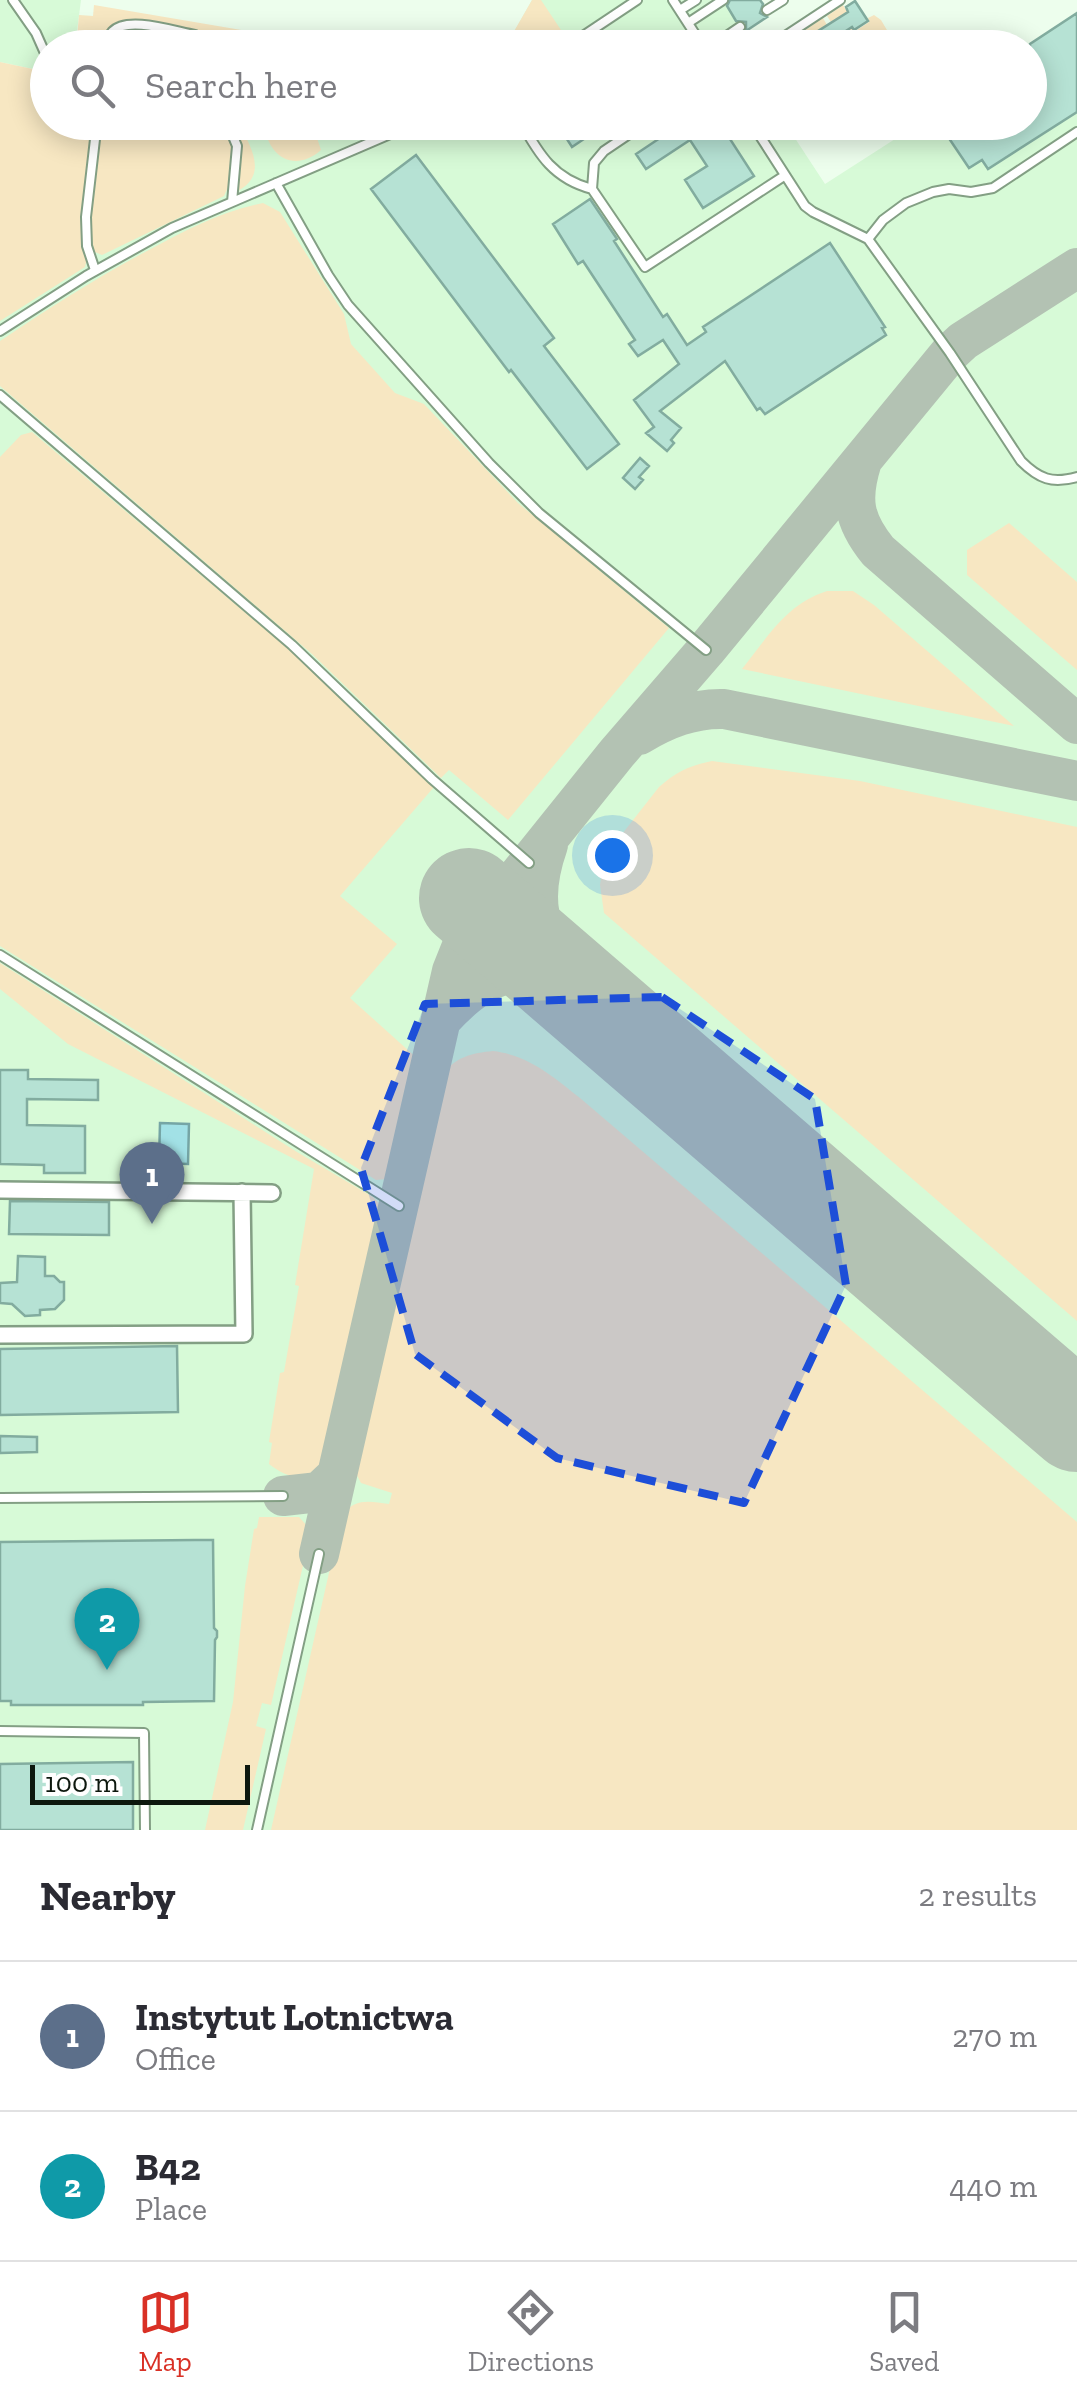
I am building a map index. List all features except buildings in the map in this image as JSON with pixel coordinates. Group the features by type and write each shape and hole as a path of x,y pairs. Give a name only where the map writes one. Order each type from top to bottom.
{"street":[{"path":"0,1190 272,1193"},
{"path":"0,1334 244,1334 242,1192"}],"lane":[{"path":"13,0 35,30"},
{"path":"592,30 637,0"},
{"path":"673,0 693,30"},
{"path":"680,10 696,0"},
{"path":"688,23 723,0"},
{"path":"766,10 783,0"},
{"path":"794,30 837,1"},
{"path":"114,30 138,24 167,30"},
{"path":"735,30 740,27"},
{"path":"868,239 906,203 949,189 971,192 993,188 1077,132"},
{"path":"95,140 86,218 88,246 96,270"},
{"path":"232,202 234,140"},
{"path":"0,331 96,270 172,228 376,140"},
{"path":"532,140 550,168 573,184 592,189"},
{"path":"620,140 594,163 592,189 646,267 784,176"},
{"path":"762,140 805,206 868,239 1021,461 1033,473 1048,479 1077,477"},
{"path":"276,183 348,305 489,463 540,513 706,650"},
{"path":"0,395 292,645 432,779 529,863"},
{"path":"0,955 399,1206"},
{"path":"0,1498 284,1496"},
{"path":"257,1830 319,1554"},
{"path":"0,1731 144,1733 145,1830"}],"highlighted area":[{"path":"662,997 815,1099 846,1285 744,1503 557,1458 415,1354 361,1168 425,1004"}],"shaded area":[{"path":"0,0 81,0 77,30 30,30 30,68 0,62"},
{"path":"532,0 723,0 742,30 515,30"},
{"path":"532,0 541,0 561,30 515,30"},
{"path":"94,5 241,30 193,30 136,20 123,21 108,30 78,30 79,15 93,16"},
{"path":"843,5 851,18 847,21 853,30 843,30 837,19 831,22 827,16"},
{"path":"1077,13 1077,1830 0,1830 0,309 75,140 796,140 825,184 894,140 1047,140 1047,32"},
{"path":"874,15 887,30 857,30"},
{"path":"823,18 827,25 820,30 805,30"},
{"path":"0,62 30,68 30,140 90,140 81,219 85,267 0,321"},
{"path":"98,140 229,140 232,146 224,196 102,255 95,252 91,237"},
{"path":"238,140 248,140 255,168 253,176 238,191 242,151"},
{"path":"268,140 318,140 321,150 301,161 292,161"},
{"path":"263,203 280,212 344,314 351,344 395,393 424,404 518,503 669,628 508,820 449,770 441,778 312,654 0,386 0,341 91,283 189,229"},
{"path":"32,432 306,664 434,787 340,896 397,944 350,998 419,1060 393,1172 386,1179 376,1180 0,946 0,457 21,435"},
{"path":"1009,523 1077,582 1077,670 967,575 967,550"},
{"path":"827,591 853,591 874,605 1014,726 742,669 789,613"},
{"path":"712,761 860,781 1077,827 1077,1321 604,913 600,885 604,857 659,787 684,770"},
{"path":"0,963 379,1203 383,1216 328,1455 308,1474 286,1474 269,1464 269,1442 299,1286 295,1285 314,1169 68,1044 0,989"},
{"path":"493,1051 529,1062 570,1090 1077,1522 1077,1830 271,1830 342,1515 357,1503 389,1504 392,1493 361,1483 353,1468 443,1076 458,1060"},
{"path":"259,1517 299,1517 310,1535 271,1705 262,1703 256,1726 266,1729 243,1830 205,1830 233,1702 245,1586"}],"water":[{"path":"160,1123 189,1124 188,1164 159,1163"}],"taxiway":[{"path":"319,1554 452,971 462,946 950,353 1077,268"},
{"path":"862,461 856,509 863,529 878,551 1077,724"},
{"path":"639,735 680,716 724,709 1077,781"},
{"path":"548,845 538,884 540,916 568,983"},
{"path":"442,1019 469,993 502,976 527,972 568,983"},
{"path":"283,1496 319,1492 337,1475"}],"runway":[{"path":"469,898 1077,1422"}],"place":[{"name":"Instytut Lotnictwa","path":"152,1224"},
{"name":"B42","path":"107,1670"}]}
